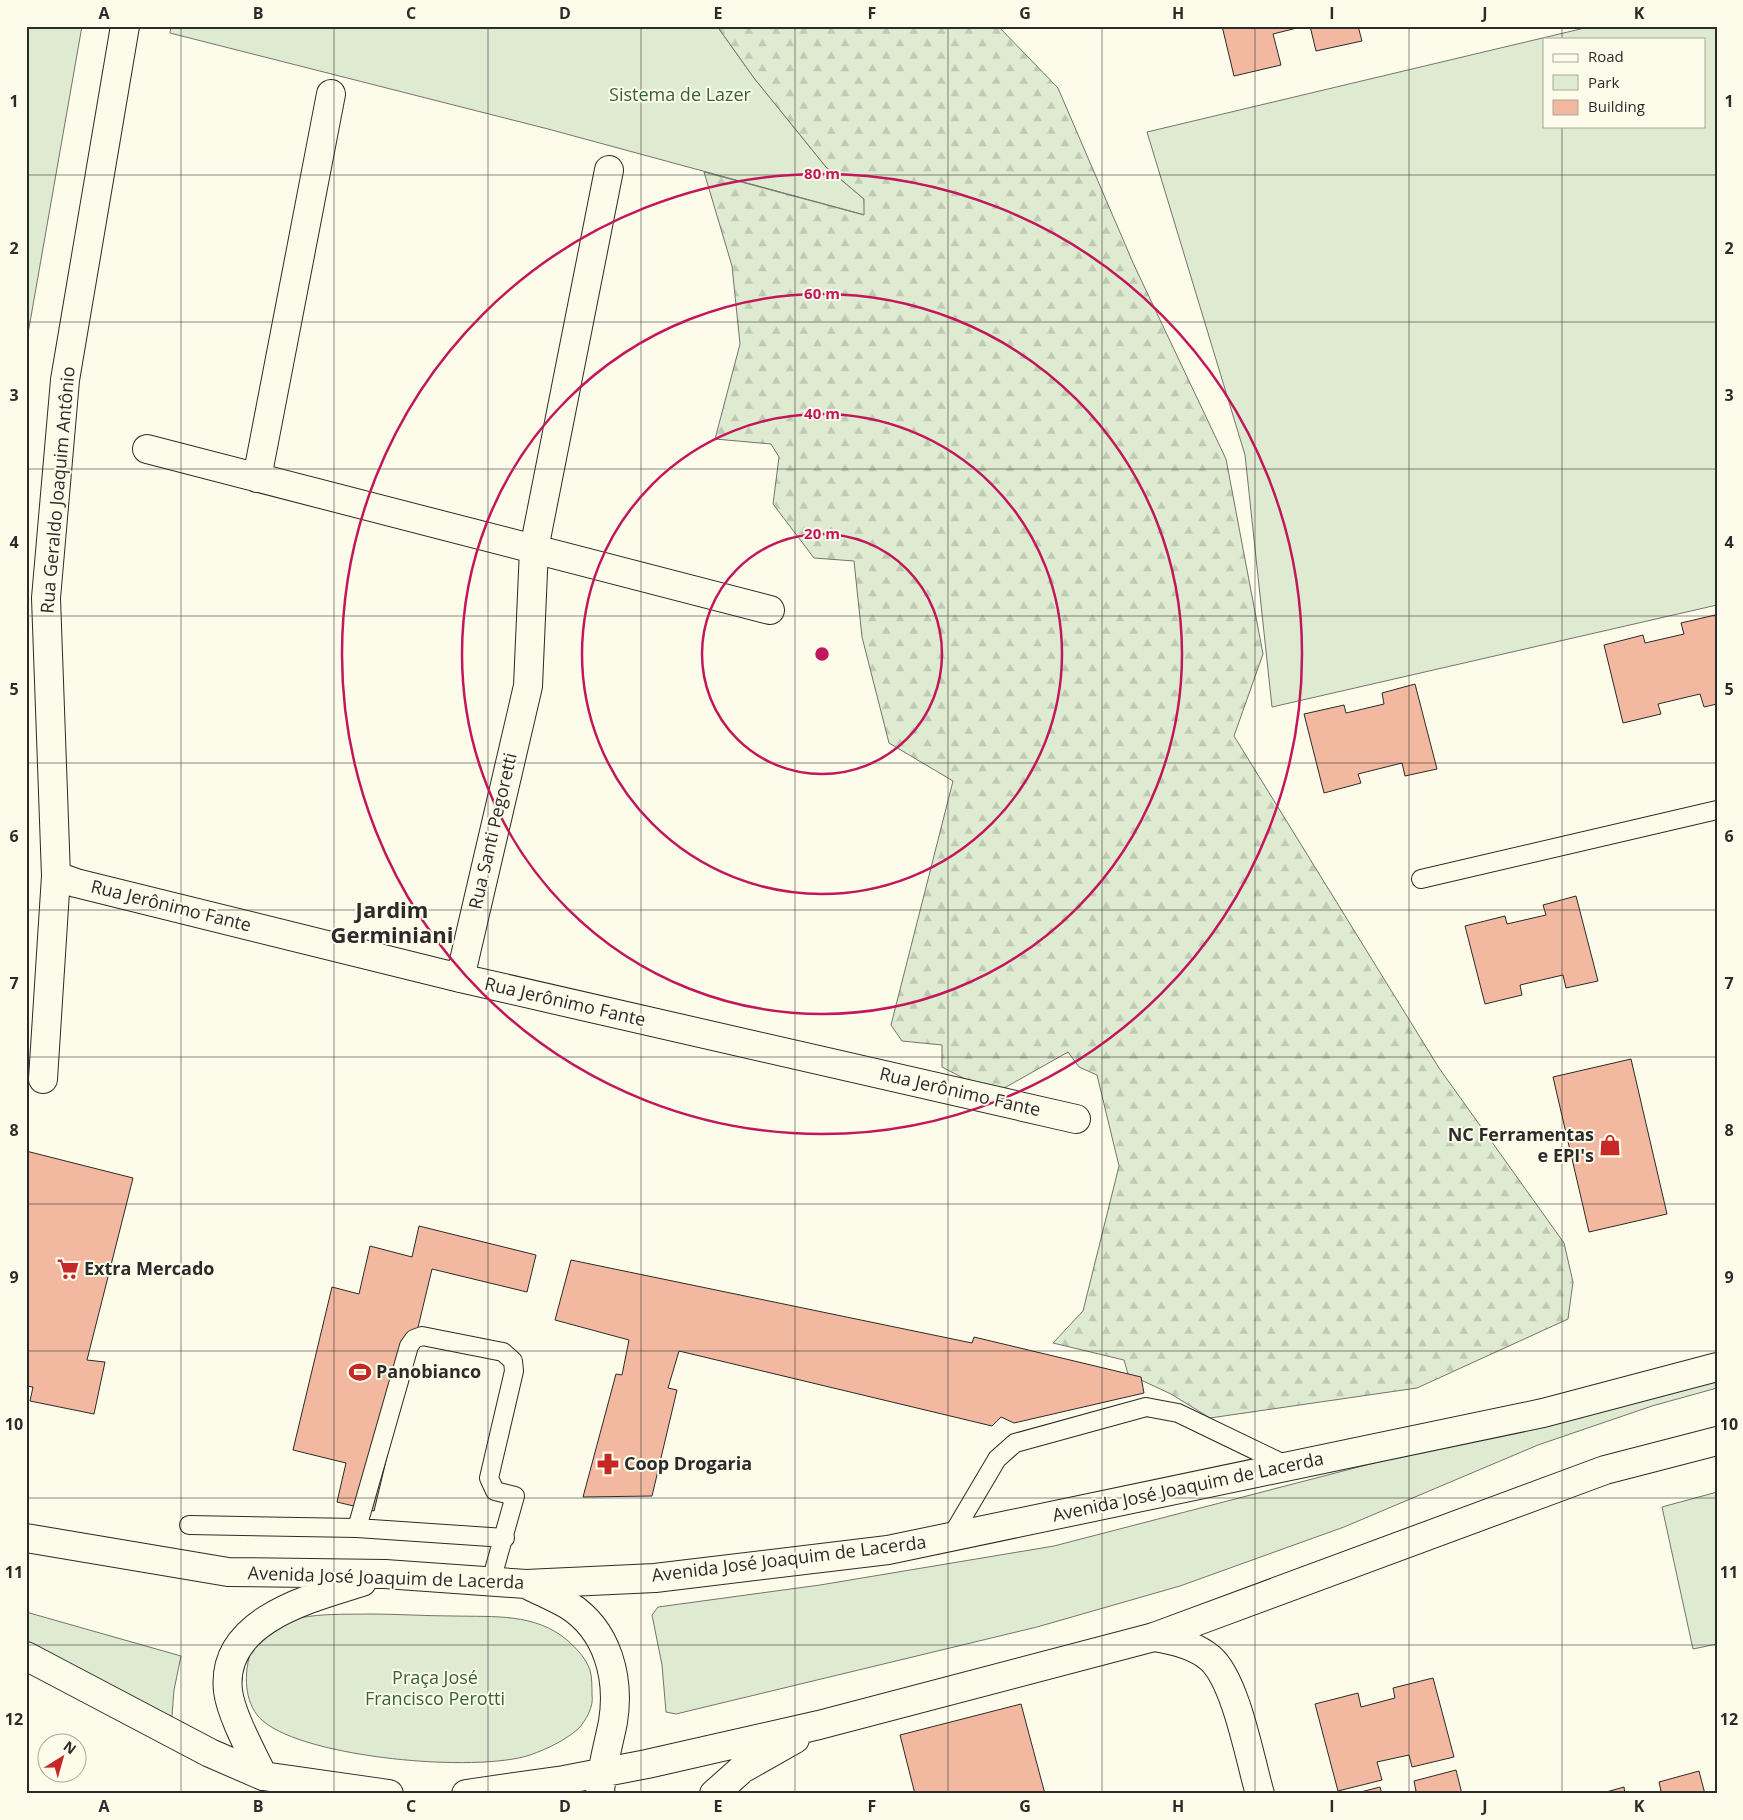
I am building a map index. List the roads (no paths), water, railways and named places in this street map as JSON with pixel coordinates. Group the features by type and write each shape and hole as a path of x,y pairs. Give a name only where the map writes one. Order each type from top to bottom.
{"street":[{"name":"Rua Geraldo Joaquim Antônio","path":"43,1079 56,876 36,596 65,380 124,26"},
{"path":"257,478 331,94"},
{"name":"Rua Santi Pegoretti","path":"460,978 528,686 534,549 610,170"},
{"path":"147,449 770,610"},
{"name":"Rua Jerônimo Fante","path":"56,876 76,883 460,978 1076,1119"},
{"name":"Avenida José Joaquim de Lacerda","path":"26,1538 228,1572 385,1574 526,1584 655,1578 888,1550 1543,1413 1717,1367"},
{"path":"466,1794 601,1783 1154,1637 1605,1470 1717,1441"},
{"path":"263,1776 228,1692 228,1674 234,1654 247,1637 277,1612 295,1603 385,1574"},
{"path":"526,1584 568,1605 589,1623 612,1664 615,1693 613,1721 601,1783"},
{"path":"1154,1637 1178,1641 1192,1647 1210,1658 1222,1673 1231,1692 1260,1794"},
{"path":"26,1656 210,1753 263,1776 390,1794"},
{"path":"714,1794 742,1769 819,1724"}],"lane":[{"path":"1421,879 1717,810"},
{"path":"357,1528 409,1346 414,1339 422,1336 503,1352 512,1361 514,1371 489,1478 495,1491 515,1496 505,1538 491,1581"},
{"path":"951,1536 996,1459 1015,1443 1146,1408 1178,1413 1289,1466"},
{"path":"189,1525 357,1528 505,1538"}],"place":[{"name":"NC Ferramentas e EPI's","path":"1610,1145"},
{"name":"Extra Mercado","path":"68,1269"},
{"name":"Panobianco","path":"360,1372"},
{"name":"Coop Drogaria","path":"608,1464"}],"district":[{"name":"Jardim Germiniani","path":"392,922"}],"park label":[{"name":"Sistema de Lazer","path":"680,95"},
{"name":"Praça José Francisco Perotti","path":"435,1688"}]}
